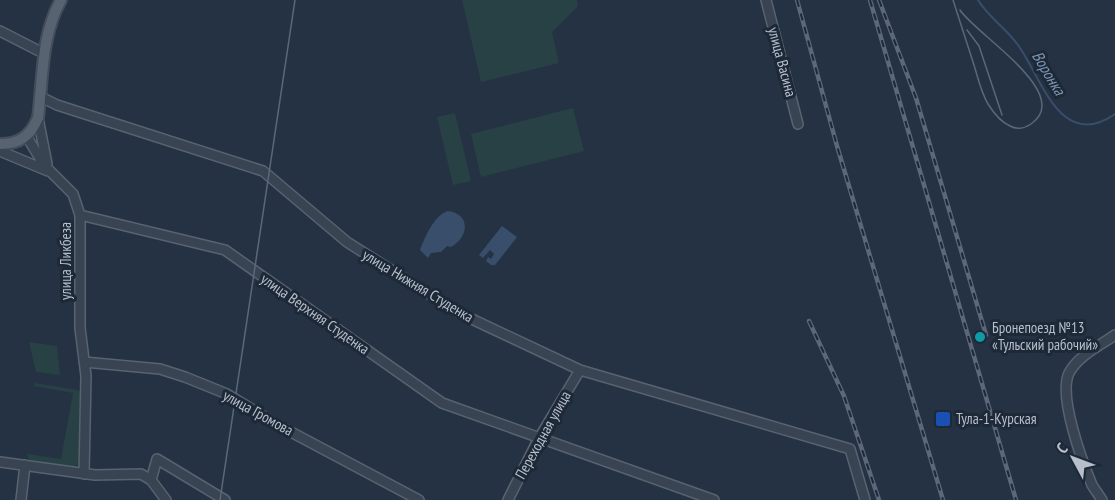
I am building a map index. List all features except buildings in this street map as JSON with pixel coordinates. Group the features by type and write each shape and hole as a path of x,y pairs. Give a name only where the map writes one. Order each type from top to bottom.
{"main road":[{"path":"0,144 9,144 27,137 33,131 38,118 50,25 61,0"}],"street":[{"name":"улица Васина","path":"766,0 798,124"},
{"path":"0,31 45,54"},
{"name":"улица Нижняя Cтуденкa","path":"41,98 262,171 347,242 459,313 580,370 850,449 865,500"},
{"path":"38,118 50,171"},
{"name":"улица Ликбеза","path":"27,137 50,171 73,194 80,215 80,328 86,376 84,474"},
{"path":"0,152 50,171"},
{"name":"улица Верхняя Студенка","path":"80,215 225,250 442,403 714,500"},
{"path":"1103,499 1092,485 1071,422 1065,398 1065,385 1073,366 1080,359 1115,336"},
{"name":"улица Громова","path":"84,362 160,369 227,394 274,423 419,500"},
{"name":"Переходная улица","path":"508,500 539,438 580,370"},
{"path":"151,480 157,459 225,500"},
{"path":"0,462 84,474 137,473 151,480 166,500"},
{"path":"21,500 26,465"}],"green space":[{"path":"462,0 577,0 578,6 552,32 559,63 481,82"},
{"path":"573,108 584,151 481,177 471,134"},
{"path":"455,113 471,181 453,185 437,117"},
{"path":"29,342 57,346 60,375 36,372"},
{"path":"34,383 78,390 81,393 79,464 73,467 29,460 27,454 61,459 73,393 34,386"}],"water":[{"path":"448,211 461,216 465,226 464,232 457,243 451,247 447,246 441,252 431,253 428,258 420,250 434,222"},
{"path":"502,226 517,237 495,265 491,265 486,261 494,254 490,250 483,258 479,255"}],"waterway":[{"name":"Воронка","path":"978,0 1018,45 1045,91 1066,118 1080,124 1096,123 1115,114"}],"tram line":[{"path":"220,500 295,0"},
{"path":"953,0 983,95 988,104 1003,122 1015,128 1026,127 1041,111 1040,97 1032,81 960,10"},
{"path":"967,30 979,46 1002,115"}],"railway":[{"path":"797,0 837,146 943,500"},
{"path":"870,0 1016,500"},
{"path":"879,0 916,98 986,335"},
{"path":"809,321 844,396 879,500"}],"place":[{"name":"Бронепоезд №13 «Тульский рабочий»","path":"980,337"},
{"name":"Тула-1-Курская","path":"943,419"}]}
